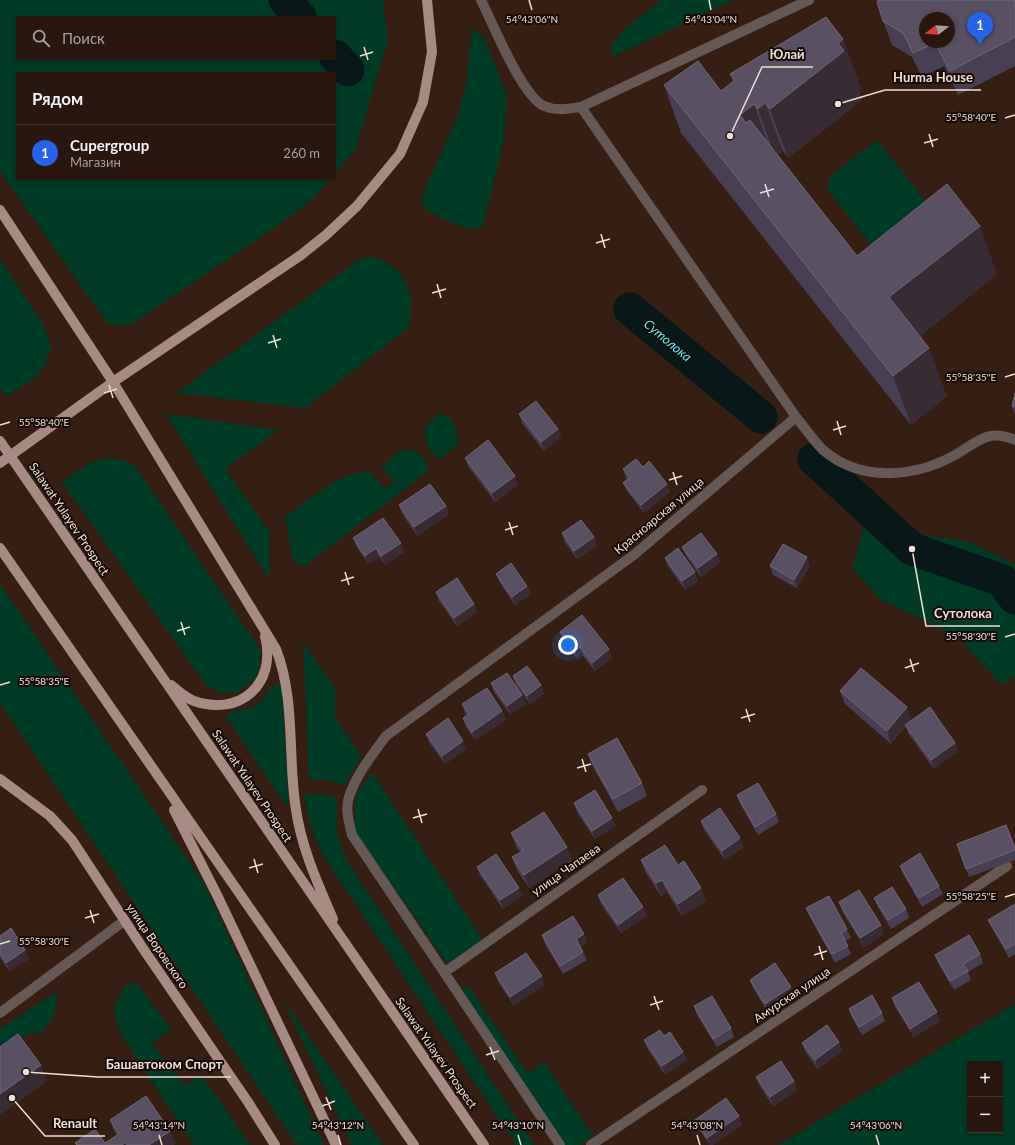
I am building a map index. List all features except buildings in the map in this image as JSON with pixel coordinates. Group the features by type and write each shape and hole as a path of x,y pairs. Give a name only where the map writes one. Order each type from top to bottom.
{"main road":[{"path":"0,463 114,382 301,255 326,235 357,206 400,154 423,102 432,52 427,0"},
{"path":"0,210 114,382 276,648 289,699 295,801 299,831 312,870 343,940"},
{"name":"Salawat Yulayev Prospect","path":"0,441 484,1145"},
{"path":"0,548 414,1145"},
{"path":"163,679 192,700 208,704 225,704 240,700 252,692 260,684 266,672 268,646 263,626"},
{"path":"147,761 185,829 336,1145"},
{"name":"улица Воровского","path":"0,779 50,816 68,835 90,866 124,921 248,1102 275,1145"}],"street":[{"path":"481,0 528,92 543,105 556,110 581,107 809,0"},
{"path":"581,107 796,417 824,450 841,462 865,472 890,474 915,470 954,455 983,437 1003,435 1015,440"},
{"name":"Красноярская улица","path":"560,1145 352,835 348,815 348,798 365,764 386,736 635,554 796,417"},
{"name":"улица Чапаева","path":"445,972 702,790"},
{"name":"Амурская улица","path":"591,1145 1007,866"},
{"path":"0,1013 124,921"}],"green space":[{"path":"0,0 383,0 388,41 355,150 336,172 336,72 16,72 16,180 329,180 316,196 277,226 133,323 118,326 107,323 0,171"},
{"path":"663,0 733,0 613,57 611,46 626,27"},
{"path":"472,28 485,39 507,96 504,141 483,226 470,229 449,222 425,209 421,198 458,115 466,85"},
{"path":"877,140 931,208 874,246 870,244 829,191 828,185 831,176"},
{"path":"372,257 394,268 401,275 406,284 410,293 411,304 408,328 305,408 177,393 360,259"},
{"path":"0,259 45,327 51,348 45,366 36,376 7,397 0,388"},
{"path":"440,413 452,421 456,429 459,444 439,459 429,450 423,428"},
{"path":"166,414 279,430 225,469 270,532 269,579"},
{"path":"413,450 424,458 428,471 306,565 297,564 292,557 285,517 314,495 347,476 369,472 385,489 394,481 382,467 400,451"},
{"path":"106,458 126,461 135,466 261,651 259,670 256,678 239,692 221,693 206,685 62,482 91,462"},
{"path":"864,526 970,542 1015,565 1015,676 1001,685 958,637 881,600 852,568"},
{"path":"0,584 205,885 324,1145 297,1145 0,703"},
{"path":"303,643 335,688 335,717 361,757 344,785 328,780 309,780"},
{"path":"279,683 282,690 289,803 285,804 226,717 233,712 257,705 273,687"},
{"path":"372,773 483,940 447,964 356,832 354,821 356,794"},
{"path":"304,794 327,794 337,798 337,833 345,858 534,1145 516,1145 332,869 321,850 314,833 308,815"},
{"path":"136,982 171,1029 152,1043 185,1086 201,1074 250,1145 193,1145 121,1034 113,1009 125,986"},
{"path":"468,986 528,1074 544,1062 593,1136 580,1145 564,1145 462,990"},
{"path":"56,992 56,1010 51,1020 39,1035 33,1031 3,1051 0,1046 0,1029"},
{"path":"282,998 383,1145 352,1145"},
{"path":"1015,1004 1015,1145 778,1145"}],"waterway":[{"name":"Сутолока","path":"285,0 299,16"},
{"name":"Сутолока","path":"336,57 348,70"},
{"name":"Сутолока","path":"630,309 761,417"},
{"name":"Сутолока","path":"814,459 912,549 1001,580 1015,598"}],"place":[{"name":"Cupergroup","path":"980,45"},
{"name":"Hurma House","path":"838,104"},
{"name":"Юлай","path":"730,136"},
{"name":"Сутолока","path":"912,549"},
{"name":"Башавтоком Спорт","path":"26,1072"},
{"name":"Renault","path":"12,1098"}]}
